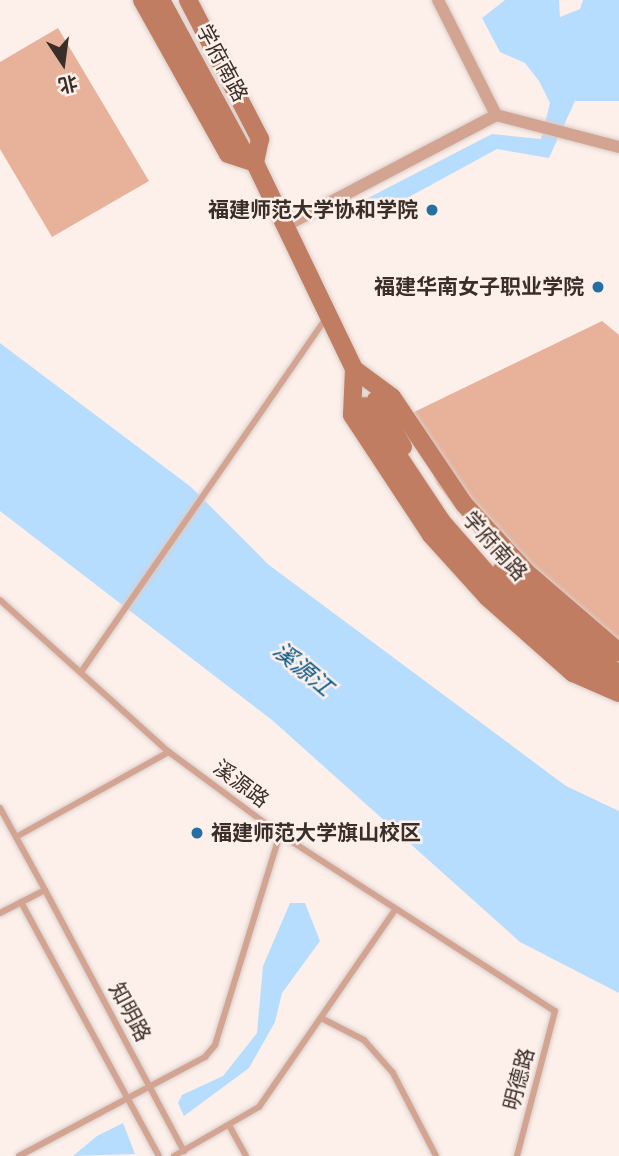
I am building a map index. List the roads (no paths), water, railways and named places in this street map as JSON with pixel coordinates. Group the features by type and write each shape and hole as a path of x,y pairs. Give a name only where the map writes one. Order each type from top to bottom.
{"main road":[{"path":"142,0 228,153 255,163"},
{"name":"学府南路","path":"160,0 247,146 175,0"},
{"path":"188,0 260,139 255,163 354,369 392,397 464,504 526,572 619,652"},
{"path":"354,369 352,415 432,535 486,597 573,673 619,692"},
{"name":"学府南路","path":"619,675 499,569 451,514 371,403 434,511 498,586 619,692"}],"street":[{"path":"438,0 496,115"},
{"path":"285,226 496,115 619,147"}],"lane":[{"path":"81,673 328,316"},
{"name":"溪源路","path":"0,600 169,752 280,834 394,911 555,1011"},
{"path":"16,837 169,752"},
{"name":"知明路","path":"0,808 184,1151"},
{"path":"19,1156 150,1087 215,1045 280,834"},
{"path":"0,913 45,890"},
{"name":"知明路","path":"21,902 159,1156"},
{"path":"174,1156 230,1127 259,1107 323,1019 394,911"},
{"name":"明德路","path":"517,1156 555,1011"},
{"path":"323,1019 363,1040 393,1073 436,1156"},
{"path":"230,1127 246,1156"}],"water":[{"path":"505,0 559,0 560,17 580,9 583,0 619,0 619,101 575,101 549,158 497,149 374,216 366,199 492,134 541,139 550,103 539,81 525,63 500,52 482,18"},
{"name":"溪源江","path":"0,343 191,487 269,565 566,786 619,811 619,993 520,942 272,720 0,511"},
{"path":"290,903 305,903 320,941 282,993 275,1022 249,1068 184,1116 178,1103 182,1095 223,1076 257,1033 263,966"},
{"path":"123,1123 135,1154 73,1156 97,1136"}],"place":[{"name":"福建师范大学协和学院","path":"432,210"},
{"name":"福建华南女子职业学院","path":"598,287"},
{"name":"福建师范大学旗山校区","path":"197,833"}]}
